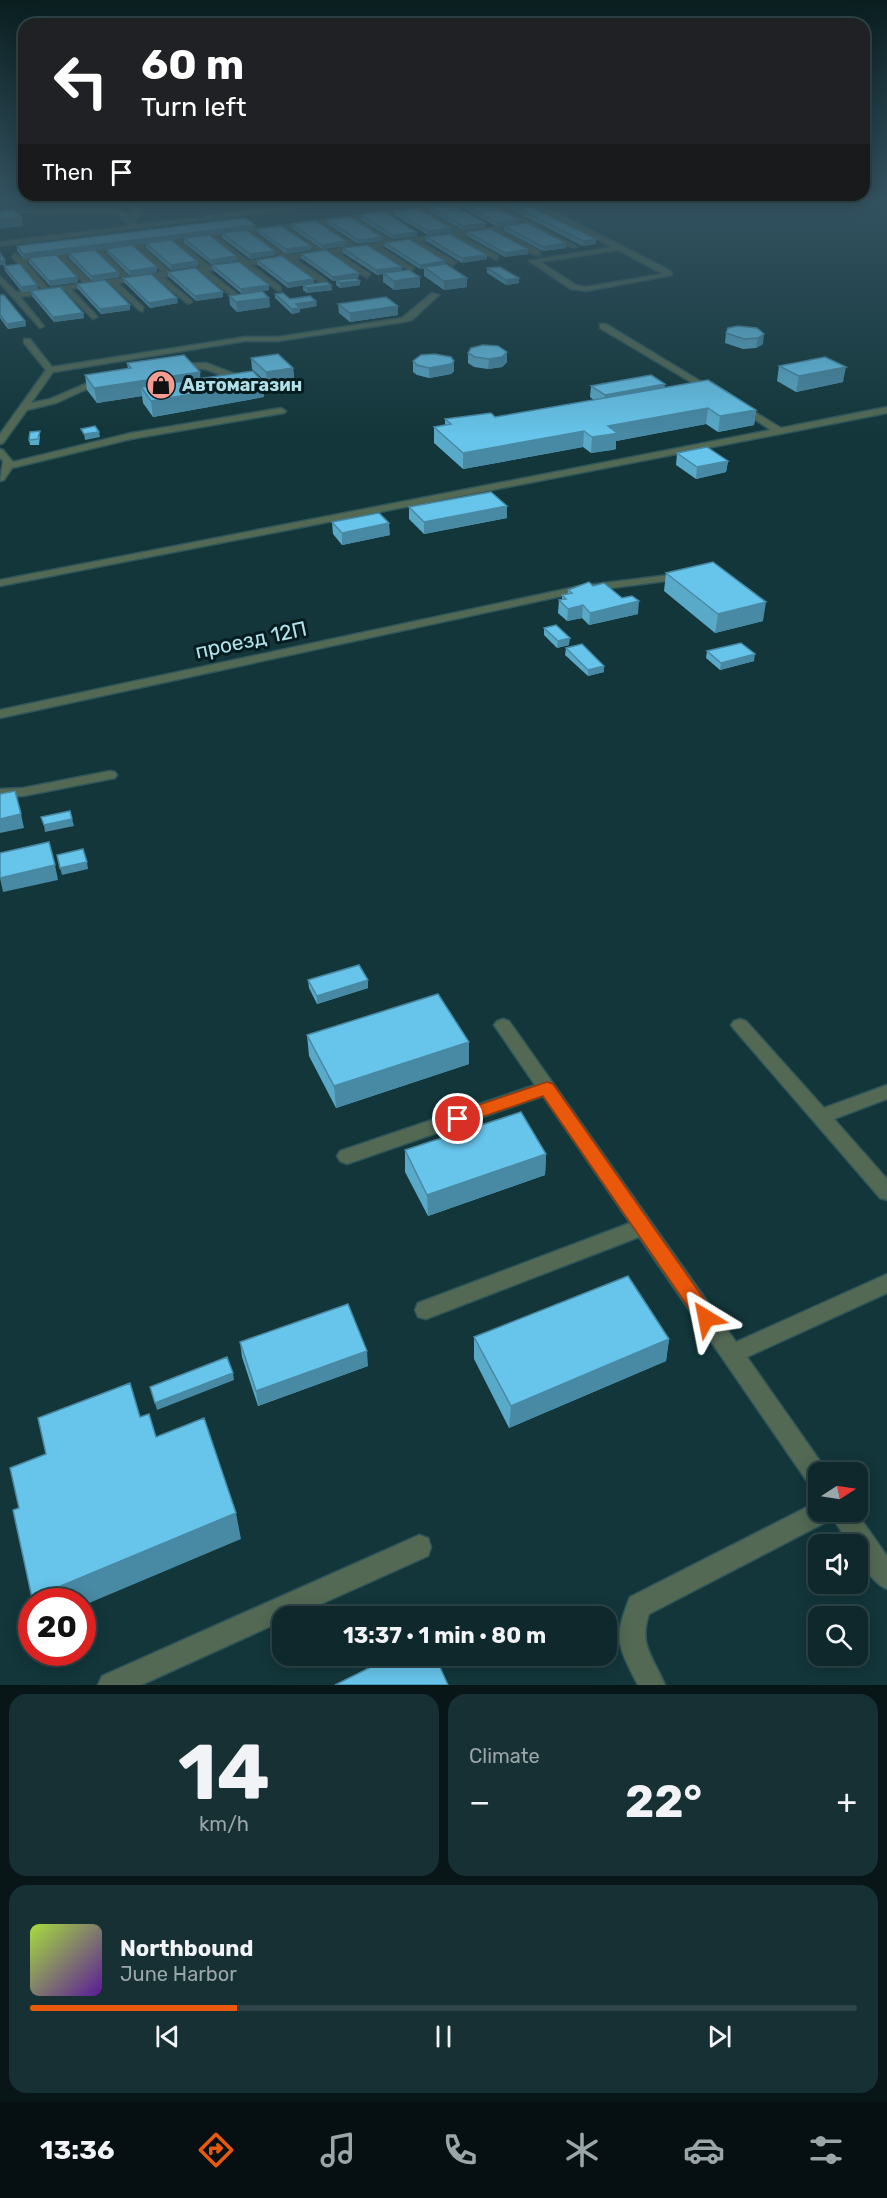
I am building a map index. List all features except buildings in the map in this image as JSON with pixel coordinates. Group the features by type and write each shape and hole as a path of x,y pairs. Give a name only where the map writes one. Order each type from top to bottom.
{"street":[{"path":"0,278 40,326"},
{"path":"34,278 46,291"},
{"path":"82,278 88,284"},
{"path":"14,295 137,278"},
{"path":"160,278 188,302"},
{"path":"214,278 233,295"},
{"path":"264,278 278,289"},
{"path":"317,278 323,282"},
{"path":"560,278 580,288 650,278"},
{"path":"112,281 140,309"},
{"path":"65,287 93,316"},
{"path":"0,441 50,370 245,339 278,339 403,320 410,318 435,295"},
{"path":"603,326 780,431"},
{"path":"27,341 50,370"},
{"path":"160,370 206,366 249,383"},
{"path":"26,406 53,401 87,385 115,377"},
{"path":"0,583 887,410"},
{"path":"8,466 141,434 281,411"},
{"path":"0,452 8,461 8,466 0,478"},
{"name":"проезд 12П","path":"0,714 580,589 697,575"},
{"path":"0,793 23,792 110,775"},
{"path":"503,1025 808,1463"},
{"path":"740,1025 887,1192"},
{"path":"347,1156 547,1088"},
{"path":"821,1117 887,1092"},
{"path":"426,1310 644,1227"},
{"path":"732,1354 887,1283"},
{"path":"652,1685 633,1649 631,1628 639,1606 808,1519"},
{"path":"849,1522 887,1577"},
{"path":"111,1685 419,1547"}],"place":[{"name":"Автомагазин","path":"161,385"}],"route":[{"path":"458,1119 547,1088 706,1318"}]}
